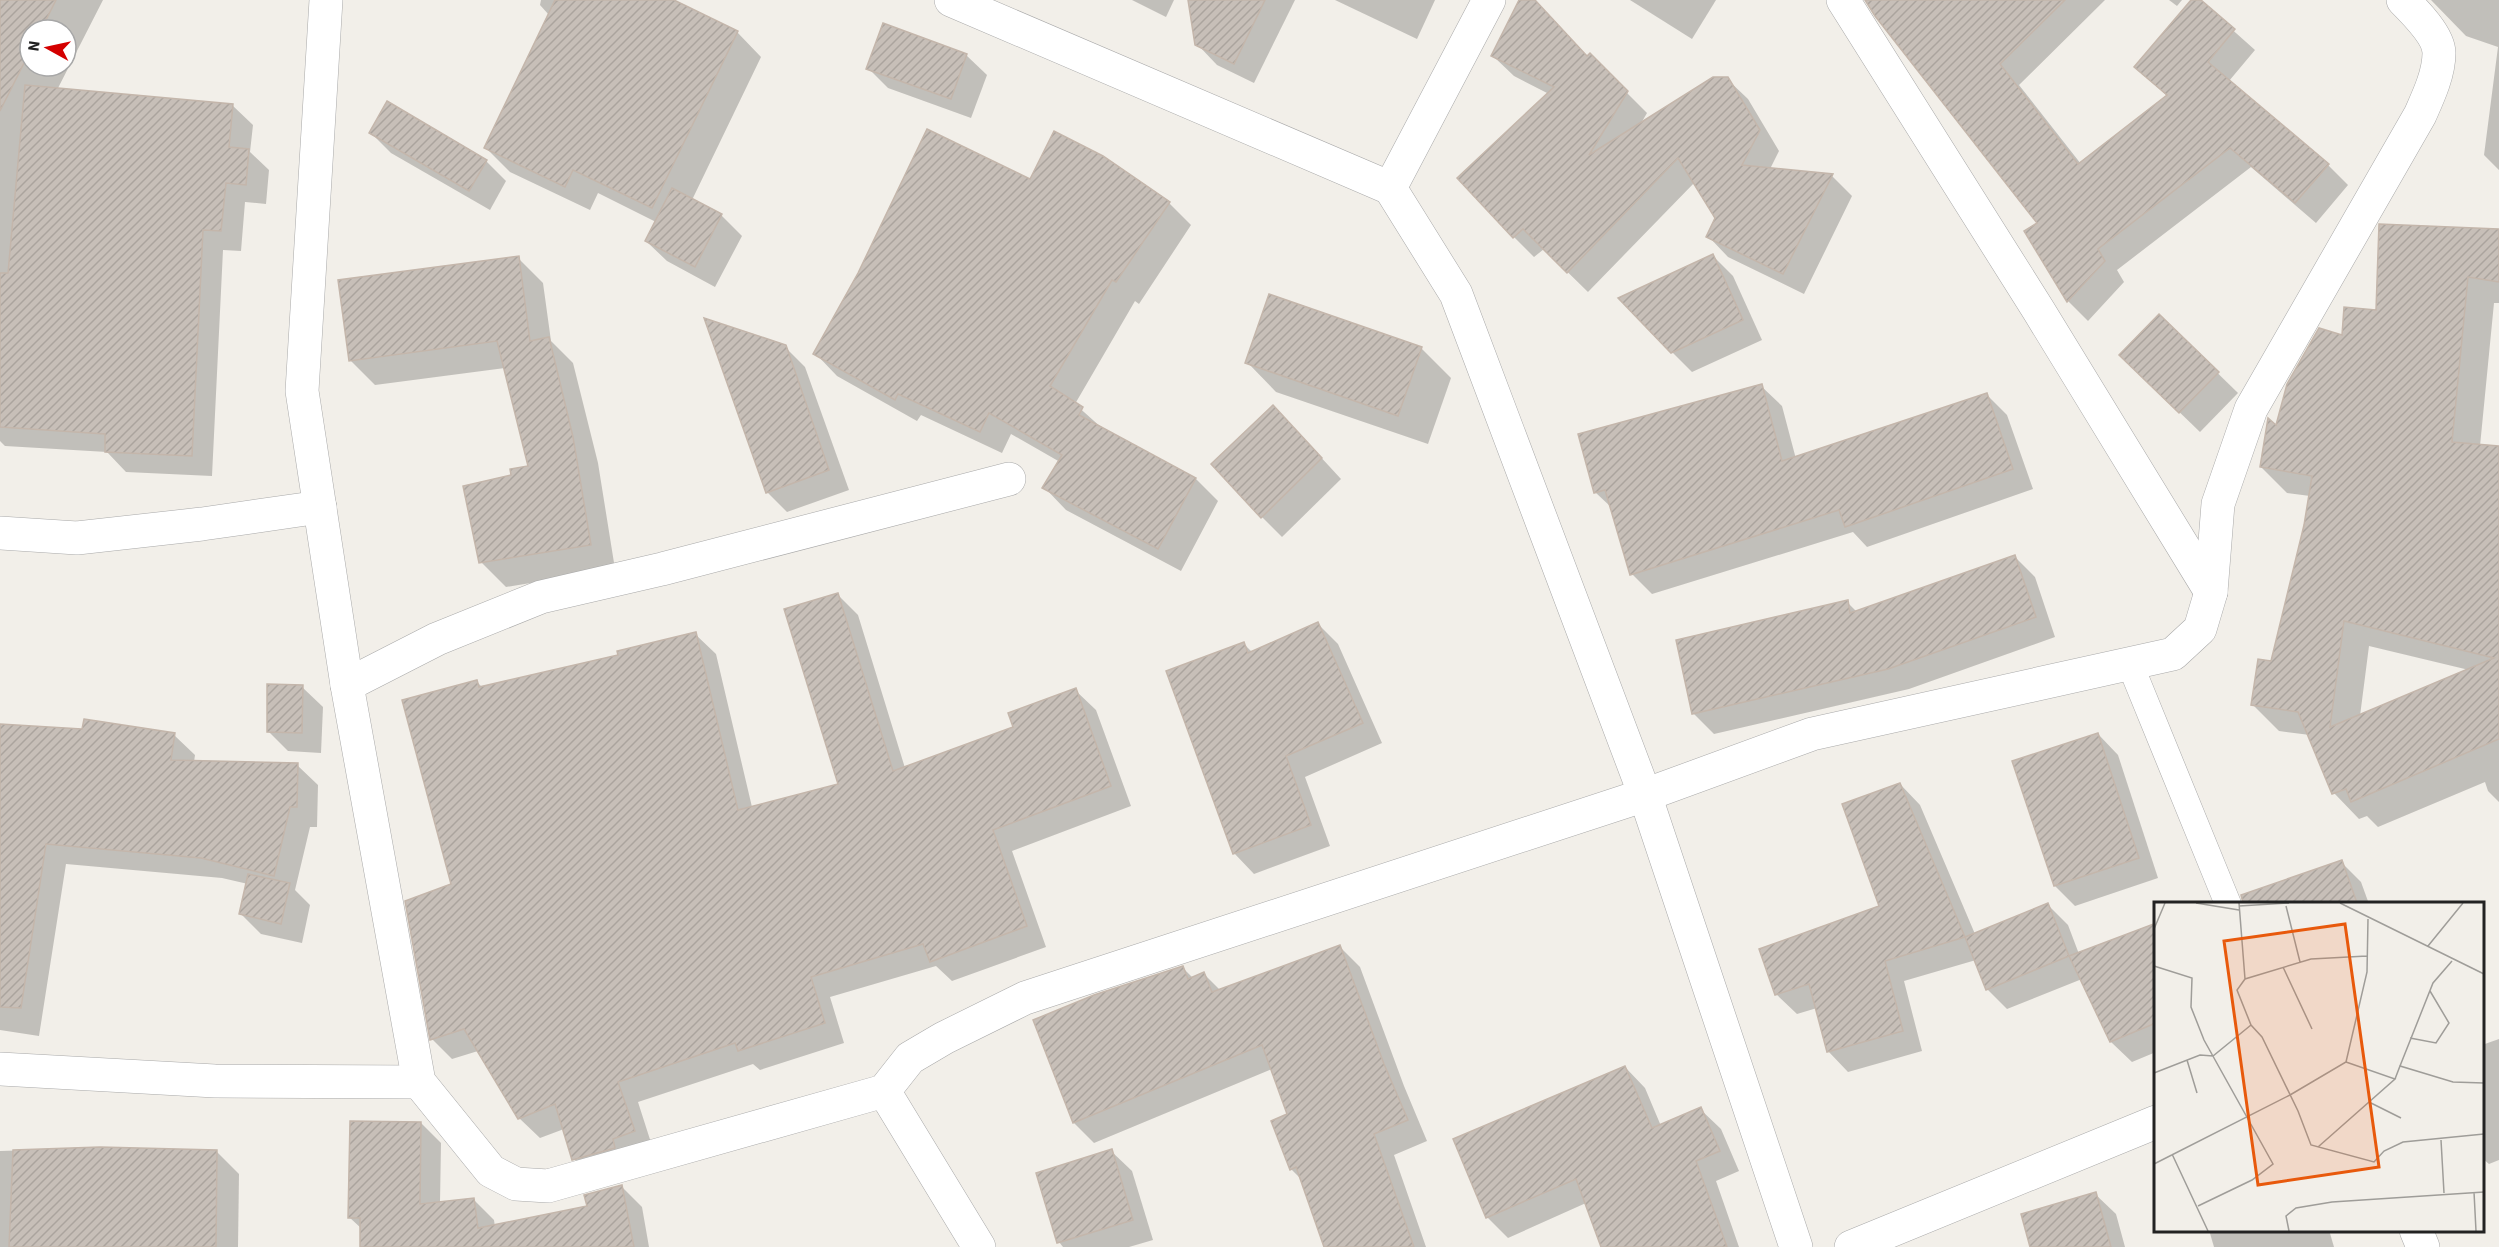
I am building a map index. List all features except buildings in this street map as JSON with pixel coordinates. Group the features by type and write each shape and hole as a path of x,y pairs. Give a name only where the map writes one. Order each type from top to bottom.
{"street":[{"path":"326,0 303,391 347,686 419,1082 491,1171 516,1184 548,1186 884,1091 910,1058 944,1038 1025,998 1645,795 1812,734 2173,654 2200,629 2211,592 2218,504 2251,409 2420,116 2431,89 2439,52 2427,25 2403,0"},
{"path":"951,0 1390,188 1456,294 1645,795 1796,1247"},
{"path":"1390,188 1489,0"},
{"path":"1843,0 2039,311 2211,592"},
{"path":"347,686 438,639 541,597 662,569 1009,479"},
{"path":"0,533 78,538 202,524 320,507"},
{"path":"0,1069 215,1081 419,1082"},
{"path":"884,1091 979,1247"},
{"path":"1851,1247 2154,1123"},
{"path":"2417,1232 2423,1247"}],"lane":[{"path":"2130,664 2228,902"}]}
